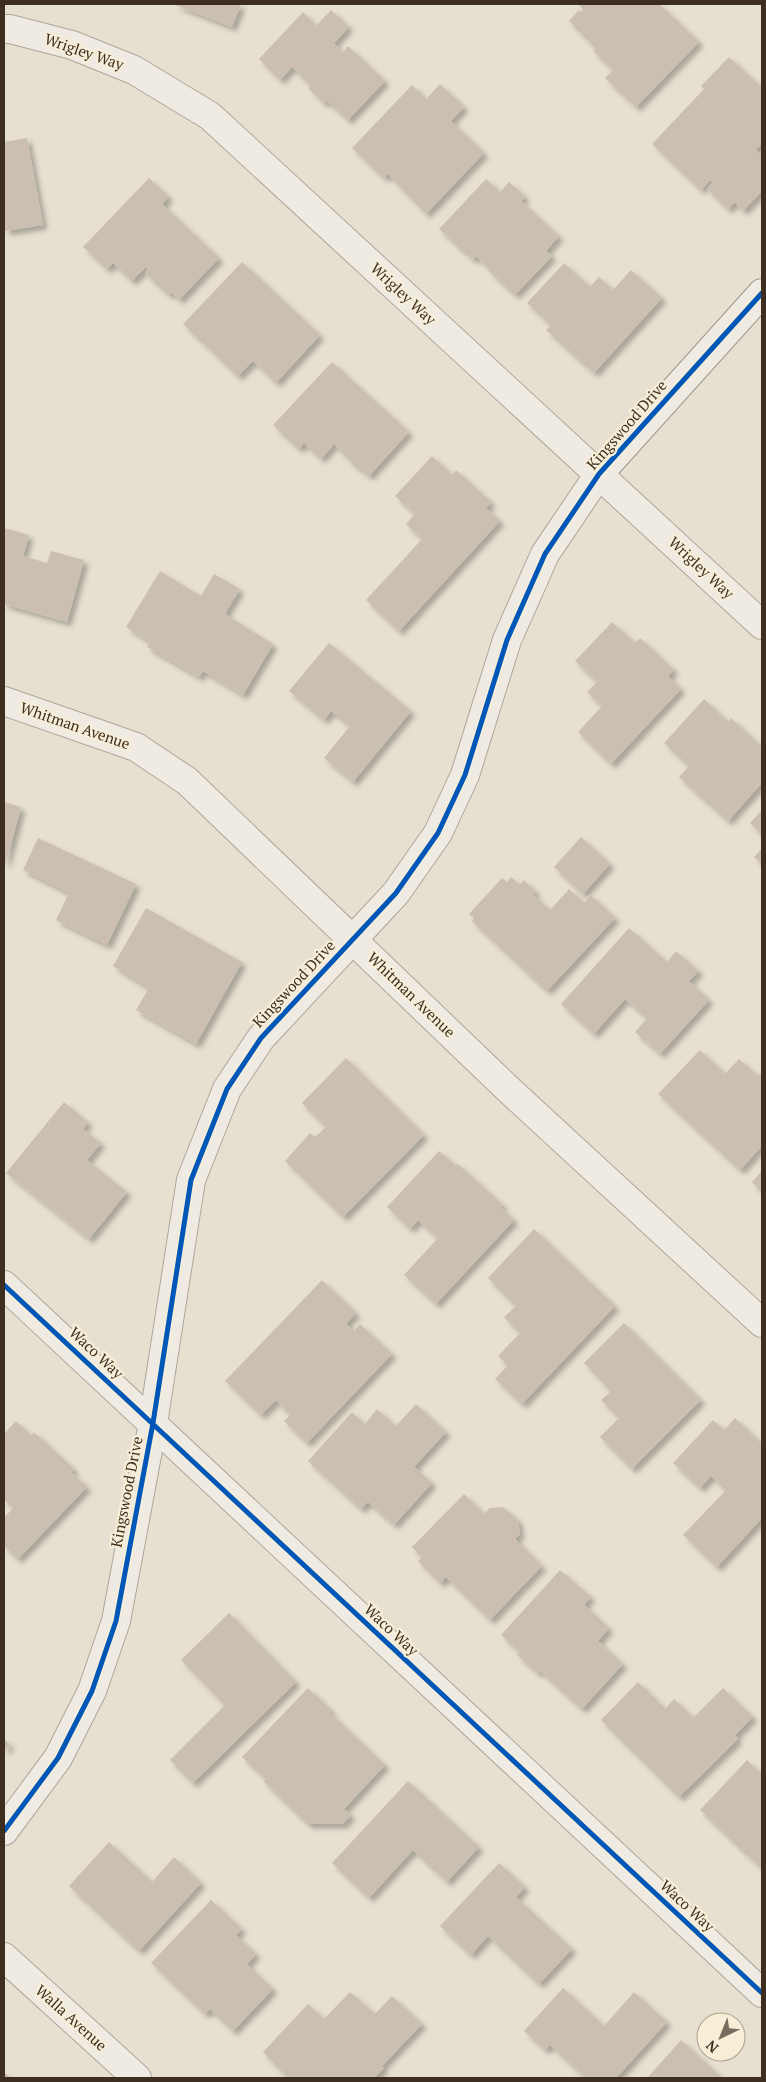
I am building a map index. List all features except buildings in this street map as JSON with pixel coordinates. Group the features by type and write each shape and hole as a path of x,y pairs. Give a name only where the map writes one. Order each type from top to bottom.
{"street":[{"name":"Wrigley Way","path":"4,29 72,46 134,70 210,116 762,625"},
{"name":"Kingswood Drive","path":"4,1831 58,1758 92,1691 116,1621 153,1422 191,1180 226,1089 261,1038 396,893 438,833 464,775 506,640 545,554 599,474 762,293"},
{"name":"Whitman Avenue","path":"4,701 136,747 188,781 507,1088 762,1323"},
{"name":"Waco Way","path":"4,1285 153,1422 762,1993"},
{"name":"Walla Avenue","path":"4,1957 137,2078"}],"cycle path":[{"path":"4,1831 58,1758 92,1691 116,1621 153,1423 191,1180 227,1089 261,1038 396,893 438,833 465,775 507,640 545,554 599,474 762,293"},
{"path":"4,1285 762,1993"}]}
